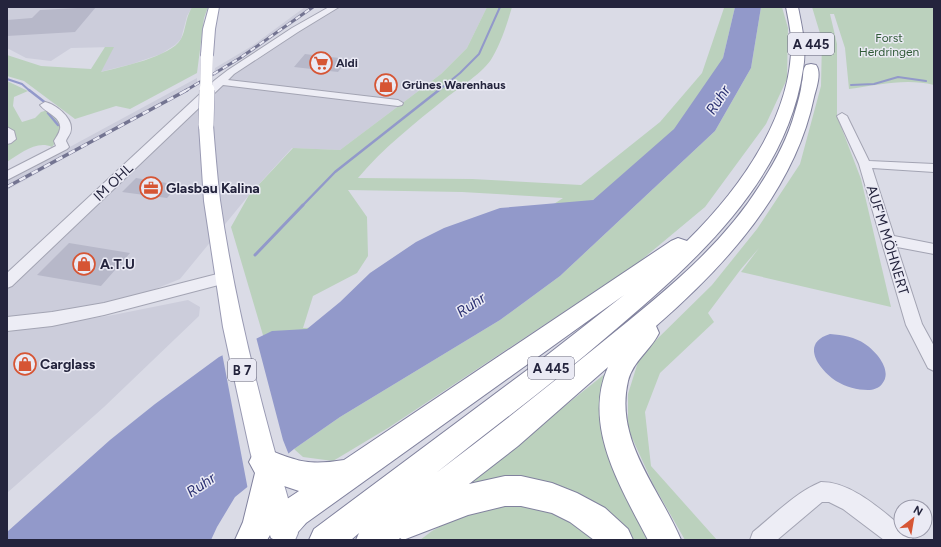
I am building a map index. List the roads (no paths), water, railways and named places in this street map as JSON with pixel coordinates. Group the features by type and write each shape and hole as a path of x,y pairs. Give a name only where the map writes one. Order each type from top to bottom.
{"highway":[{"name":"A 445","path":"373,527 584,342 662,276 710,230 723,214 759,166 775,135 789,102 795,80 798,46 792,7"},
{"name":"A 445","path":"373,527 508,436 686,286 743,224 778,172 792,145 803,113 810,82 811,48 808,20 803,7"},
{"path":"273,502 295,512 723,214"},
{"path":"665,540 623,457 613,420 612,396 616,380 626,357 668,311 686,286"},
{"path":"251,540 258,525 273,502 297,477 306,479 326,479 351,474"},
{"path":"325,540 489,494 506,491 533,493 547,496 571,505 594,519 618,540"}],"main road":[{"name":"B 7","path":"214,7 209,29 207,55 206,132 212,200 236,345 273,502"}],"street":[{"name":"IM OHL","path":"7,282 219,82 251,58 335,7"},
{"path":"219,82 398,103"},
{"path":"7,176 62,147 60,139 66,131 66,124 60,116 45,105"},
{"name":"AUF'M MÖHNERT","path":"842,116 865,164 914,325 934,363"},
{"path":"7,130 10,133 10,138 7,141"},
{"path":"865,164 934,168"},
{"path":"888,240 934,249"},
{"path":"7,324 52,319 104,309 225,278"},
{"path":"761,540 811,498 822,492 834,493 849,500 902,540"}],"water":[{"name":"Ruhr","path":"735,7 761,7 751,68 715,131 560,276 500,320 340,417 294,449 235,497 211,540 7,540 7,532 110,440 155,404 219,357 272,331 307,329 340,302 370,273 416,242 444,228 500,208 593,200 674,129 723,58"},
{"path":"830,334 853,338 870,347 879,357 885,368 885,379 882,384 870,390 852,388 829,376 818,363 814,350 816,343 821,338"}],"waterway":[{"path":"438,91 460,73 479,54 500,7"},
{"path":"851,85 874,84 898,77 926,81"},
{"path":"7,79 22,84 30,91"},
{"path":"29,90 47,104"},
{"path":"302,206 335,172 439,90"},
{"path":"51,110 48,113 58,125"},
{"path":"255,255 303,205"}],"railway":[{"path":"185,91 240,58 313,7"},
{"path":"7,187 187,90"}],"place":[{"name":"Aldi","path":"321,63"},
{"name":"Grünes Warenhaus","path":"386,85"},
{"name":"Glasbau Kalina","path":"151,188"},
{"name":"A.T.U","path":"84,264"},
{"name":"Carglass","path":"25,364"}],"park label":[{"name":"Forst Herdringen","path":"889,45"}]}
